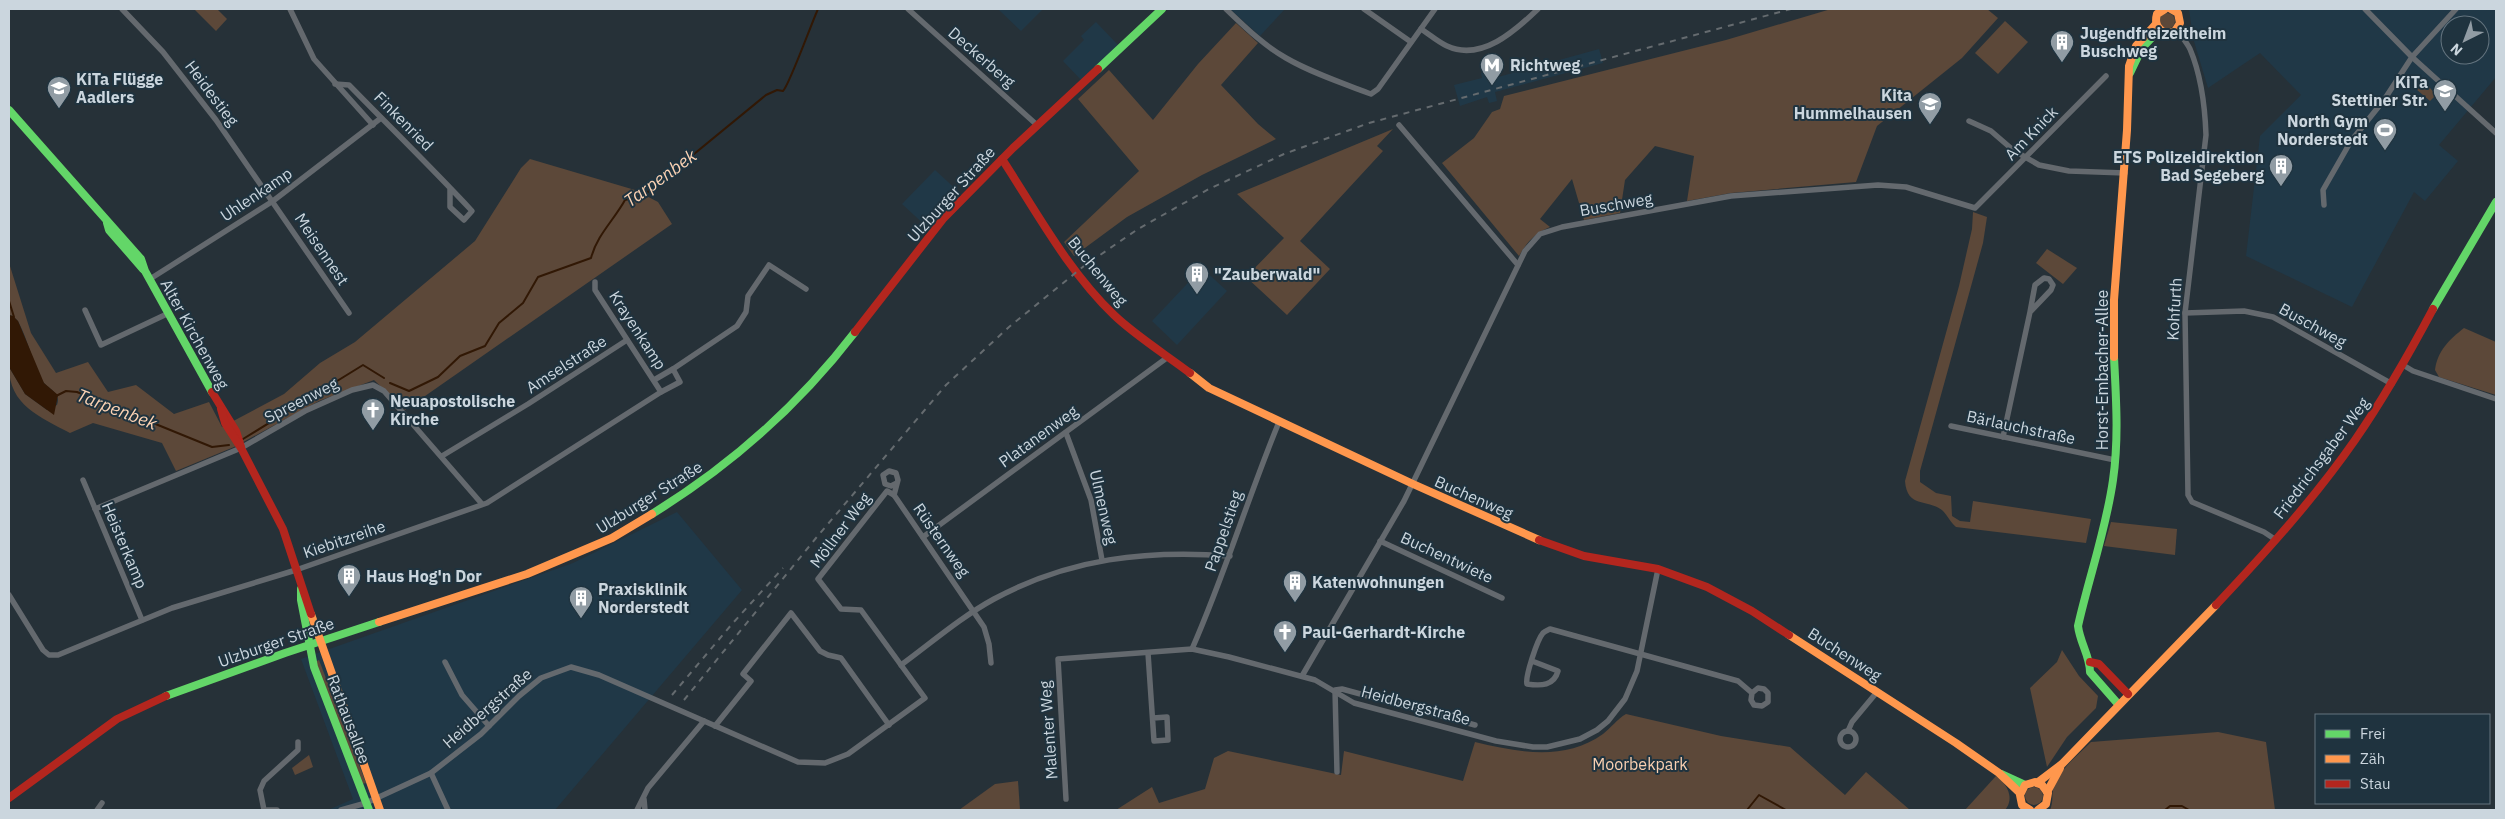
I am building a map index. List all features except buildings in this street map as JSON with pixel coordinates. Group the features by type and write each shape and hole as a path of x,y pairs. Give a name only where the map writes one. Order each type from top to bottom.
{"main road":[{"name":"Ulzburger Straße","path":"9,798 83,743 136,709 162,697 320,641 496,586 563,560 629,528 700,484 746,447 813,384 931,234 1002,159 1162,9"},
{"path":"2162,9 2156,16 2157,27 2167,34 2177,30"},
{"name":"Kohfurth","path":"2173,9 2181,20 2177,30"},
{"name":"Horst-Embacher-Allee","path":"2118,704 2090,672 2090,662 2082,648 2078,626 2108,510 2115,460 2117,416 2114,303 2125,173 2130,73 2128,63 2131,54 2140,40 2157,27"},
{"name":"Alter Kirchenweg","path":"9,110 106,222 113,226 135,252 221,410 225,423 241,448 278,517 320,641"},
{"name":"Buchenweg","path":"1002,159 1086,284 1115,316 1219,394 1413,484 1564,550 1658,569 1680,576 1730,599 1878,692 1999,773 2025,785"},
{"name":"Friedrichsgaber Weg","path":"2037,783 2062,764 2307,506 2349,450 2392,384 2464,250 2496,202"},
{"name":"Alter Kirchenweg","path":"301,588 300,600 309,645"},
{"name":"Rathausallee","path":"320,641 380,810"},
{"name":"Rathausallee","path":"309,645 314,667 367,806"},
{"path":"2090,662 2100,664 2128,694"},
{"name":"Friedrichsgaber Weg","path":"2038,810 2046,804 2047,792 2062,764"},
{"name":"Buchenweg","path":"1999,773 2020,793"},
{"path":"2016,810 2021,802 2020,793 2025,785 2037,783 2047,792"},
{"path":"2021,802 2030,810"}],"street":[{"name":"Heidestieg","path":"122,9 164,52 216,120 273,201"},
{"name":"Finkenried","path":"290,9 314,59 373,125"},
{"name":"Deckerberg","path":"908,9 1038,125"},
{"path":"1226,9 1285,58 1371,94 1378,89 1435,9"},
{"path":"1364,9 1411,42"},
{"path":"1421,29 1447,46 1466,50 1485,48 1525,21 1538,9"},
{"path":"2365,9 2412,57 2496,133"},
{"path":"2324,205 2323,190 2341,157 2384,100 2412,57 2456,9"},
{"name":"Kohfurth","path":"2177,30 2190,47 2194,61 2206,135 2184,313 2188,495 2192,502 2270,535 2276,540"},
{"name":"Am Knick","path":"1974,208 2106,76"},
{"name":"Finkenried","path":"335,84 349,85 450,188 472,211 464,220 450,207 450,188"},
{"name":"Uhlenkamp","path":"150,279 273,201 381,118"},
{"path":"1969,121 1991,131 2039,166 2058,170 2125,173"},
{"path":"1399,125 1518,265"},
{"name":"Buschweg","path":"1302,676 1413,484 1518,265 1531,242 1551,230 1731,196 1878,185 1906,187 1974,208"},
{"name":"Meisennest","path":"273,201 349,312"},
{"path":"654,380 737,326 746,312 748,296 769,265 806,289"},
{"path":"2003,437 2035,285 2044,278 2050,280 2053,285 2051,290 2030,312"},
{"name":"Krayenkamp","path":"595,282 595,290 661,392"},
{"path":"85,310 102,345 169,313"},
{"name":"Buschweg","path":"2184,313 2244,311 2273,317 2392,384"},
{"name":"Amselstraße","path":"442,456 528,404 627,340"},
{"name":"Platanenweg","path":"923,537 1168,357"},
{"path":"2403,364 2413,371 2496,399"},
{"name":"Kiebitzreihe","path":"9,595 43,650 53,655 172,608 296,570 482,504 680,382 673,369"},
{"name":"Spreenweg","path":"96,509 241,448 305,411 352,390 373,385 384,391 482,504"},
{"name":"Pappelstieg","path":"1192,649 1230,556 1257,475 1279,422"},
{"name":"Bärlauchstraße","path":"1951,426 2115,460"},
{"name":"Ulmenweg","path":"1066,433 1092,500 1102,560"},
{"path":"885,484 891,486 897,483 897,475 890,471 883,477 885,484 894,494"},
{"name":"Heisterkamp","path":"83,480 142,620"},
{"name":"Rüsternweg","path":"897,483 894,494 984,627 989,644 991,663"},
{"name":"Möllner Weg","path":"894,494 887,491 818,579 840,609 861,610 925,698"},
{"name":"Buchentwiete","path":"1380,541 1502,598"},
{"path":"901,665 974,611 1036,579 1102,560 1161,553 1230,556"},
{"name":"Heidbergstraße","path":"1058,659 1192,649 1302,676 1335,690 1348,700 1458,731 1520,746 1547,747 1580,739 1608,721 1625,699 1637,672 1658,569"},
{"path":"715,726 751,681 742,674 791,613 820,651 841,658 889,725"},
{"path":"1532,662 1558,671 1556,679 1547,685 1527,684 1525,679 1543,634 1550,629 1738,681 1752,693"},
{"path":"1148,653 1154,741 1168,740 1167,717 1153,718"},
{"name":"Malenter Weg","path":"1058,659 1066,799"},
{"path":"446,662 462,695 490,726"},
{"name":"Heidbergstraße","path":"376,798 431,773 490,726 541,678 571,667 599,675 798,762 809,763 825,762 848,754 925,698"},
{"path":"1338,772 1335,690 1342,688 1475,725"},
{"path":"1848,731 1852,722 1878,692"},
{"path":"637,810 648,788 704,721"},
{"path":"277,810 266,810 260,790 264,781 298,750 298,742"},
{"path":"431,773 448,810"},
{"path":"644,797 645,810"},
{"path":"341,810 367,806 376,798"},
{"path":"97,810 102,803"}],"shaded area":[{"path":"998,9 1043,9 1021,31"},
{"path":"1230,9 1285,9 1260,36"},
{"path":"2189,9 2496,9 2496,77 2439,145 2458,161 2425,201 2414,192 2352,307 2246,256 2260,136 2301,95 2260,53 2208,88 2193,38"},
{"path":"1096,22 1119,46 1083,82 1063,61 1084,40 1081,36"},
{"name":"Richtweg","path":"1599,49 1603,63 1495,92 1497,101 1489,103 1487,97 1460,106 1454,85 1482,78 1481,73 1489,71 1491,79"},
{"path":"935,170 959,192 927,227 902,204"},
{"path":"1202,268 1227,291 1177,345 1152,321"},
{"path":"9,315 18,321 44,383 58,395 54,415 25,394 9,367"},
{"path":"677,512 742,590 555,810 328,810 353,799 301,659 573,563"}],"green space":[{"path":"194,9 217,9 227,19 216,31"},
{"path":"1831,9 1987,9 1998,18 1962,58 1877,126 1856,182 1731,193 1687,201 1694,156 1655,146 1625,180 1620,213 1584,220 1572,179 1540,219 1550,227 1532,238 1519,256 1442,163 1474,138 1492,112 1500,109 1504,96 1726,40"},
{"path":"2167,13 2175,21 2167,29 2159,21"},
{"path":"2005,21 2028,42 1998,74 1975,53"},
{"path":"1236,23 1258,43 1221,85 1258,124 1276,139 1202,175 1127,217 1074,256 1064,242 1139,171 1078,99 1109,70 1153,120 1198,64"},
{"path":"2424,81 2436,95 2430,101 2416,89"},
{"path":"1393,129 1377,146 1383,151 1300,241 1330,269 1287,315 1246,277 1284,238 1237,194"},
{"path":"530,159 635,190 658,202 672,224 405,410 374,380 319,401 234,447 176,471 162,443 93,423 70,433 28,408 14,391 10,380 9,367 25,394 47,410 57,405 56,394 42,380 18,321 9,315 9,263 31,333 56,373 88,362 108,392 136,385 174,414 209,402 222,427 284,394 320,363 355,342 475,241 521,168"},
{"path":"1973,212 1987,217 1983,243 1920,471 1920,482 1936,493 1951,496 1952,516 1960,521 1970,522 1973,501 2091,519 2086,543 1956,527 1943,511 1937,507 1919,502 1910,496 1907,490 1905,481 1959,286 1972,229"},
{"path":"2047,249 2077,268 2063,284 2036,263"},
{"path":"2464,328 2496,342 2496,395 2439,377 2435,370 2441,351"},
{"path":"2111,522 2177,529 2175,555 2104,546"},
{"path":"2062,650 2079,676 2098,696 2096,708 2067,737 2047,767 2030,688 2057,662"},
{"path":"319,660 366,783 362,784 315,662"},
{"name":"Moorbekpark","path":"1626,714 1721,736 1790,747 1845,795 1866,772 1910,810 1116,810 1152,787 1159,803 1205,789 1214,758 1228,751 1341,775 1344,751 1463,781 1475,742 1524,751 1556,751 1588,743 1603,734"},
{"path":"2218,732 2266,742 2275,810 2050,810 2053,789 2060,774 2091,742"},
{"path":"309,755 313,767 295,775 292,768"},
{"path":"1996,776 2008,792 2009,801 2005,810 1965,810"},
{"path":"1018,781 1020,810 959,810 995,784"},
{"path":"2034,787 2040,790 2043,796 2040,802 2034,805 2028,802 2025,796 2028,790"}],"waterway":[{"name":"Tarpenbek","path":"390,383 409,391 438,377 460,356 485,346 499,323 523,303 538,277 591,258 601,235 625,200 644,195 766,95 777,90 783,91 818,9"},
{"name":"Tarpenbek","path":"9,301 14,317"},
{"name":"Tarpenbek","path":"243,439 363,365 384,378"},
{"name":"Tarpenbek","path":"56,396 66,391 77,392 212,447 229,445"},
{"path":"1747,810 1759,795 1786,810"},
{"path":"2165,810 2170,806 2182,806 2189,810"}],"railway":[{"path":"684,700 816,538 946,385 1009,327 1084,266 1138,229 1209,189 1284,154 1369,123 1791,9"},
{"path":"672,695 732,624 783,568"}],"traffic: fast":[{"path":"1098,69 1162,9"},
{"path":"2130,73 2142,48 2159,30"},
{"path":"9,110 141,259 145,271 212,392"},
{"path":"2433,309 2496,202"},
{"path":"107,223 109,230 143,269"},
{"path":"652,514 709,476 762,432 811,384 855,332"},
{"path":"2114,357 2116,434 2113,480 2106,517 2078,626 2090,672 2118,704"},
{"path":"301,589 301,600 314,667 369,810"},
{"path":"166,696 285,653 379,622"},
{"path":"2001,774 2025,785"}],"traffic: slow":[{"path":"2165,9 2157,14 2156,23 2167,34 2175,31 2180,23 2178,13 2171,9"},
{"path":"2114,357 2114,300 2127,130 2129,66 2136,46 2156,24"},
{"path":"1190,373 1209,388 1413,484 1539,540"},
{"path":"379,622 527,574 612,538 652,514"},
{"path":"2037,783 2062,764 2216,605"},
{"path":"311,614 380,810"},
{"path":"1789,635 1956,743 1999,773 2020,793"},
{"path":"2047,792 2060,768"},
{"path":"2030,810 2022,805 2020,795 2025,785 2035,782 2042,785 2048,793 2046,804 2038,810"}],"traffic: jam":[{"path":"855,332 943,219 1013,148 1098,69"},
{"path":"1002,159 1053,240 1097,298 1132,330 1190,373"},
{"path":"2216,605 2253,566 2339,462 2386,392 2433,309"},
{"path":"212,392 236,431 241,447"},
{"path":"221,409 225,423 241,448 283,529 311,614"},
{"path":"1539,540 1584,556 1658,569 1707,587 1752,611 1789,635"},
{"path":"2090,662 2099,664 2128,694"},
{"path":"9,798 117,719 166,696"}],"place":[{"name":"Jugendfreizeitheim Buschweg","path":"2062,63"},
{"name":"Richtweg","path":"1492,86"},
{"name":"KiTa Flügge Aadlers","path":"59,109"},
{"name":"KiTa Stettiner Str.","path":"2445,112"},
{"name":"Kita Hummelhausen","path":"1930,125"},
{"name":"North Gym Norderstedt","path":"2385,151"},
{"name":"ETS Polizeidirektion Bad Segeberg","path":"2281,187"},
{"name":"\"Zauberwald\"","path":"1197,295"},
{"name":"Neuapostolische Kirche","path":"373,431"},
{"name":"Haus Hog'n Dor","path":"349,597"},
{"name":"Katenwohnungen","path":"1295,603"},
{"name":"Praxisklinik Norderstedt","path":"581,619"},
{"name":"Paul-Gerhardt-Kirche","path":"1285,653"}]}
